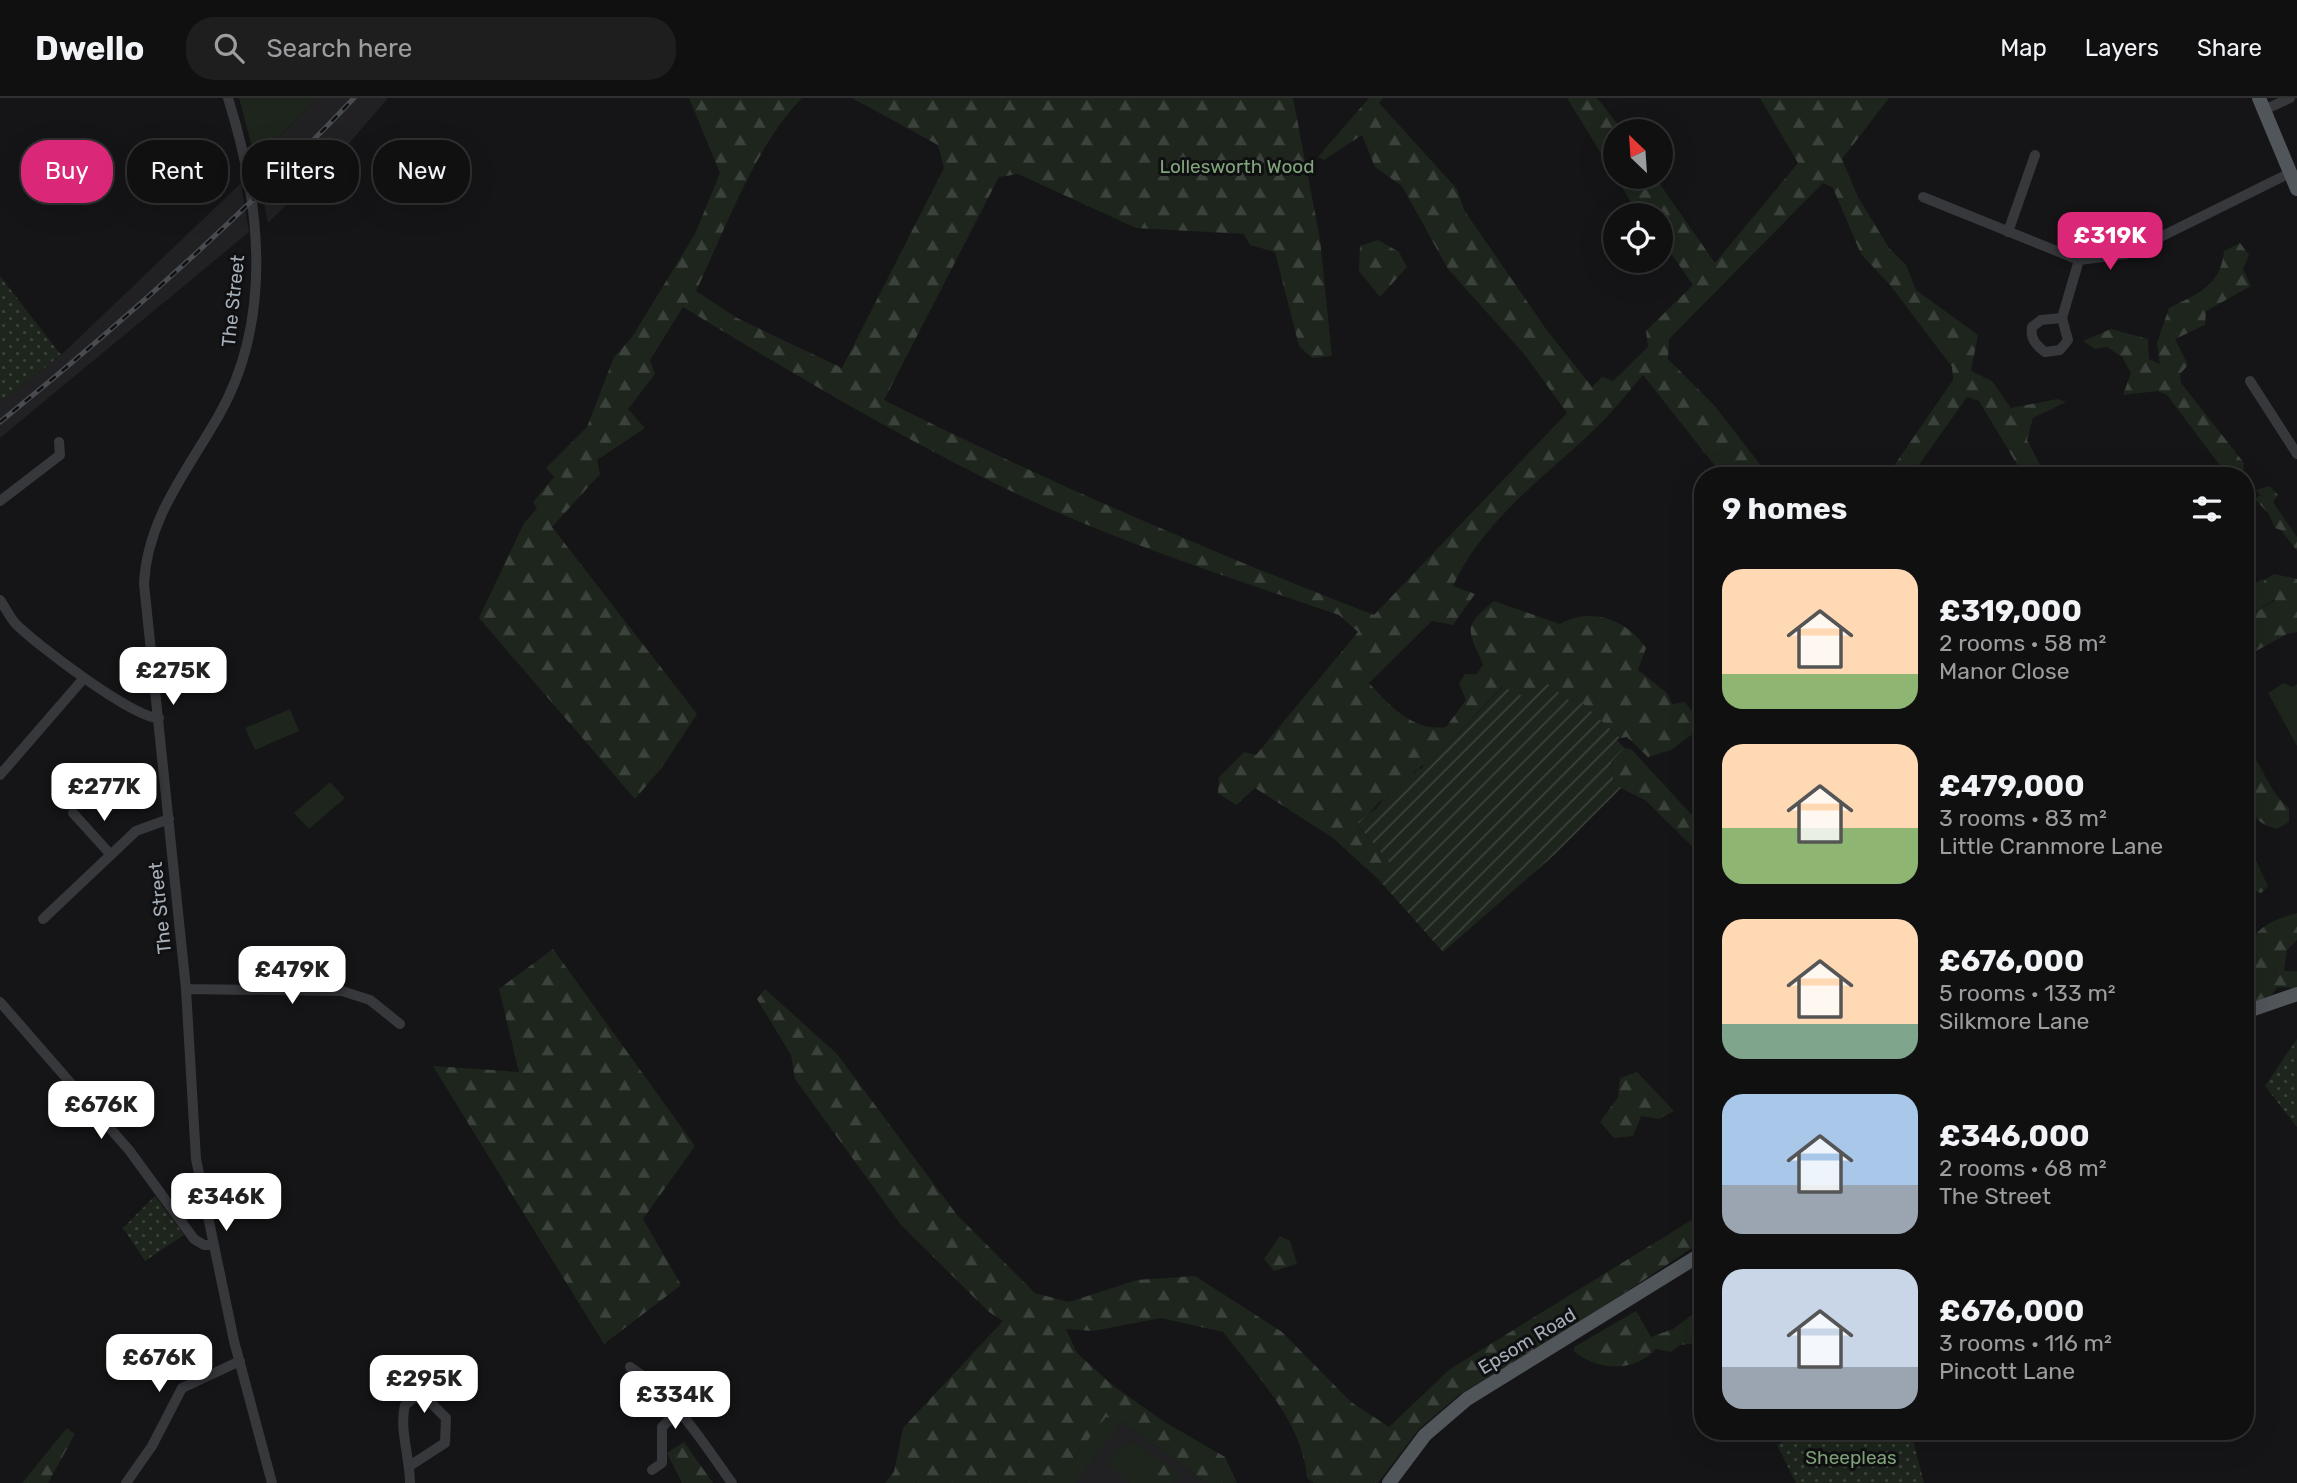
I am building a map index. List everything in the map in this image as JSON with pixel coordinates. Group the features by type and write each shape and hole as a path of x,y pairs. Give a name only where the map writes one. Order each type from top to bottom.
{"main road":[{"path":"2262,104 2297,189"},
{"path":"2254,1009 2297,994"},
{"name":"Epsom Road","path":"1389,1483 1426,1435 1467,1399 1622,1306 1694,1259"}],"street":[{"name":"The Street","path":"228,98 243,145 254,204 256,238 250,331 243,363 230,395 174,489 150,545 144,584 186,989 193,1134 212,1245 272,1483"},
{"path":"2262,104 2290,98"},
{"path":"2008,232 2035,155"},
{"path":"1923,197 2078,260 2126,254 2290,173"},
{"path":"2062,318 2078,260"},
{"path":"2250,381 2297,454"},
{"path":"0,501 60,455 59,442"},
{"path":"0,600 15,622 84,678 144,716 159,718"},
{"path":"0,775 84,678"},
{"path":"73,813 111,855"},
{"path":"43,919 144,825 169,819"},
{"path":"186,989 342,991 370,1000 400,1024"},
{"path":"0,1002 129,1150 194,1239 204,1245 212,1245"},
{"path":"126,1483 152,1446 183,1388 240,1361"},
{"path":"630,1367 655,1383 680,1410 732,1483"},
{"path":"410,1483 411,1465 402,1416 405,1405 414,1398 425,1397 446,1418 445,1443 411,1465"},
{"path":"652,1470 662,1463 662,1427 680,1410"}],"shaded area":[{"path":"316,98 388,98 352,140 277,140"},
{"path":"241,183 242,203 244,203 249,232 0,438 0,402 61,355 220,203 228,203 228,195"},
{"path":"264,203 289,203 268,223"},
{"path":"1106,1417 1122,1421 1207,1483 1054,1483"}],"green space":[{"path":"239,98 316,98 277,140 250,140"},
{"name":"Lollesworth Wood","path":"689,98 802,98 785,117 756,164 696,291 737,318 842,368 944,168 938,145 852,98 1293,98 1320,239 1332,356 1312,358 1299,346 1275,252 1250,245 1244,234 1136,228 1018,174 999,177 884,400 1126,514 1374,615 1567,413 1525,355 1448,269 1402,186 1375,167 1362,135 1324,160 1318,157 1369,98 1383,98 1379,103 1457,189 1464,210 1546,329 1592,387 1602,377 1613,381 1648,347 1646,331 1693,285 1673,256 1673,203 1632,203 1623,189 1663,189 1715,263 1798,163 1760,98 1889,98 1842,159 1858,197 1889,248 1906,265 1916,290 1978,335 1971,371 1992,381 2011,408 2057,399 2066,402 2033,418 2027,440 2041,467 2019,467 1979,401 1967,397 1917,467 1893,467 1953,380 1952,367 1890,285 1861,254 1833,188 1823,183 1669,339 1668,359 1714,405 1762,467 1716,467 1643,375 1600,424 1499,518 1481,539 1453,586 1475,594 1453,625 1432,621 1369,683 1393,708 1412,721 1446,727 1466,700 1459,684 1465,674 1477,674 1483,664 1471,636 1471,629 1477,617 1494,601 1560,624 1584,616 1596,616 1619,623 1638,638 1646,648 1638,670 1667,693 1672,704 1685,702 1694,714 1694,733 1671,750 1648,757 1627,737 1620,738 1579,700 1571,702 1563,697 1527,699 1502,687 1433,759 1414,771 1413,776 1387,799 1382,799 1358,826 1394,867 1379,880 1333,838 1255,788 1236,805 1218,793 1219,777 1244,752 1256,755 1358,632 1339,615 1136,544 1017,494 806,381 683,307 650,360 655,374 628,409 645,428 597,460 600,474 552,527 697,714 663,766 635,799 479,618 524,523 537,509 533,502 554,477 546,468 587,427 614,357 632,337 695,234 720,173"},
{"path":"1567,98 1597,98 1614,119 1603,119 1603,156"},
{"path":"1378,240 1399,252 1407,267 1380,297 1359,271 1360,246"},
{"path":"2240,243 2249,255 2243,269 2251,286 2206,311 2205,325 2175,339 2188,365 2180,374 2181,383 2244,463 2244,467 2221,467 2167,395 2158,391 2123,395 2131,373 2122,357 2107,347 2095,349 2083,341 2111,329 2148,339 2149,359 2160,364 2157,343 2169,308 2213,281 2222,263 2224,251"},
{"path":"0,276 61,355 0,402"},
{"path":"2270,486 2278,495 2273,502 2297,537 2297,551 2281,530 2275,528 2268,513 2255,499 2260,495 2256,490"},
{"path":"2274,574 2297,579 2297,632 2287,634 2254,652 2254,613 2275,600 2263,581"},
{"path":"2262,579 2275,599 2254,613 2254,584"},
{"path":"1545,682 1571,702 1579,700 1620,738 1617,740 1624,748 1611,762 1613,778 1621,788 1554,855 1443,952 1379,880 1393,867 1358,822 1376,809 1383,799 1388,799 1395,788 1401,787 1402,782 1410,779 1418,768 1422,769 1427,758 1433,759 1503,687 1527,698"},
{"path":"2284,683 2293,687 2297,684 2297,746 2268,693"},
{"path":"290,709 299,731 255,750 245,728"},
{"path":"1624,748 1631,749 1694,817 1694,846 1645,800 1621,788 1613,778 1611,761"},
{"path":"2254,757 2275,793 2289,808 2289,822 2277,829 2255,817"},
{"path":"330,782 345,798 309,829 294,813"},
{"path":"2254,857 2268,886 2261,893 2254,890"},
{"path":"2297,913 2297,940 2287,950 2284,971 2297,971 2297,988 2277,987 2272,995 2254,1002 2254,936 2270,923"},
{"path":"553,949 695,1146 643,1219 681,1285 604,1344 433,1066 519,1072 499,989"},
{"path":"765,989 837,1054 957,1215 1035,1293 1069,1302 1137,1280 1195,1276 1282,1332 1351,1402 1389,1427 1450,1369 1694,1219 1694,1247 1566,1331 1459,1395 1419,1429 1378,1483 1314,1483 1307,1478 1304,1457 1287,1419 1263,1382 1223,1332 1161,1318 1093,1331 1066,1329 1077,1353 1111,1384 1163,1421 1225,1457 1237,1483 1207,1483 1122,1421 1106,1417 1054,1483 885,1483 894,1472 903,1428 1003,1321 989,1312 901,1225 795,1079 791,1055 757,999"},
{"path":"2297,1039 2297,1127 2265,1086"},
{"path":"1637,1072 1674,1111 1659,1119 1641,1116 1633,1136 1614,1138 1600,1122 1618,1097 1620,1078"},
{"path":"155,1196 184,1235 145,1261 123,1228"},
{"path":"1280,1236 1290,1241 1297,1264 1274,1271 1264,1259"},
{"path":"1636,1311 1651,1337 1673,1329 1694,1314 1694,1343 1680,1345 1671,1352 1656,1349 1637,1362 1615,1366 1593,1362 1574,1351 1574,1347"},
{"path":"1106,1417 1122,1421 1075,1483 1054,1483"},
{"path":"67,1428 75,1434 48,1483 22,1483"},
{"name":"Sheepleas","path":"1787,1440 1913,1440 1924,1483 1796,1483 1777,1445"},
{"path":"684,1442 713,1483 682,1483 667,1453"},
{"path":"1130,1443 1138,1444 1179,1475 1173,1483 1130,1483 1107,1464 1121,1447"},
{"path":"1152,1454 1179,1475 1173,1483 1148,1483 1151,1478 1146,1471"}],"railway":[{"path":"0,422 182,266 269,184 354,98"}]}
